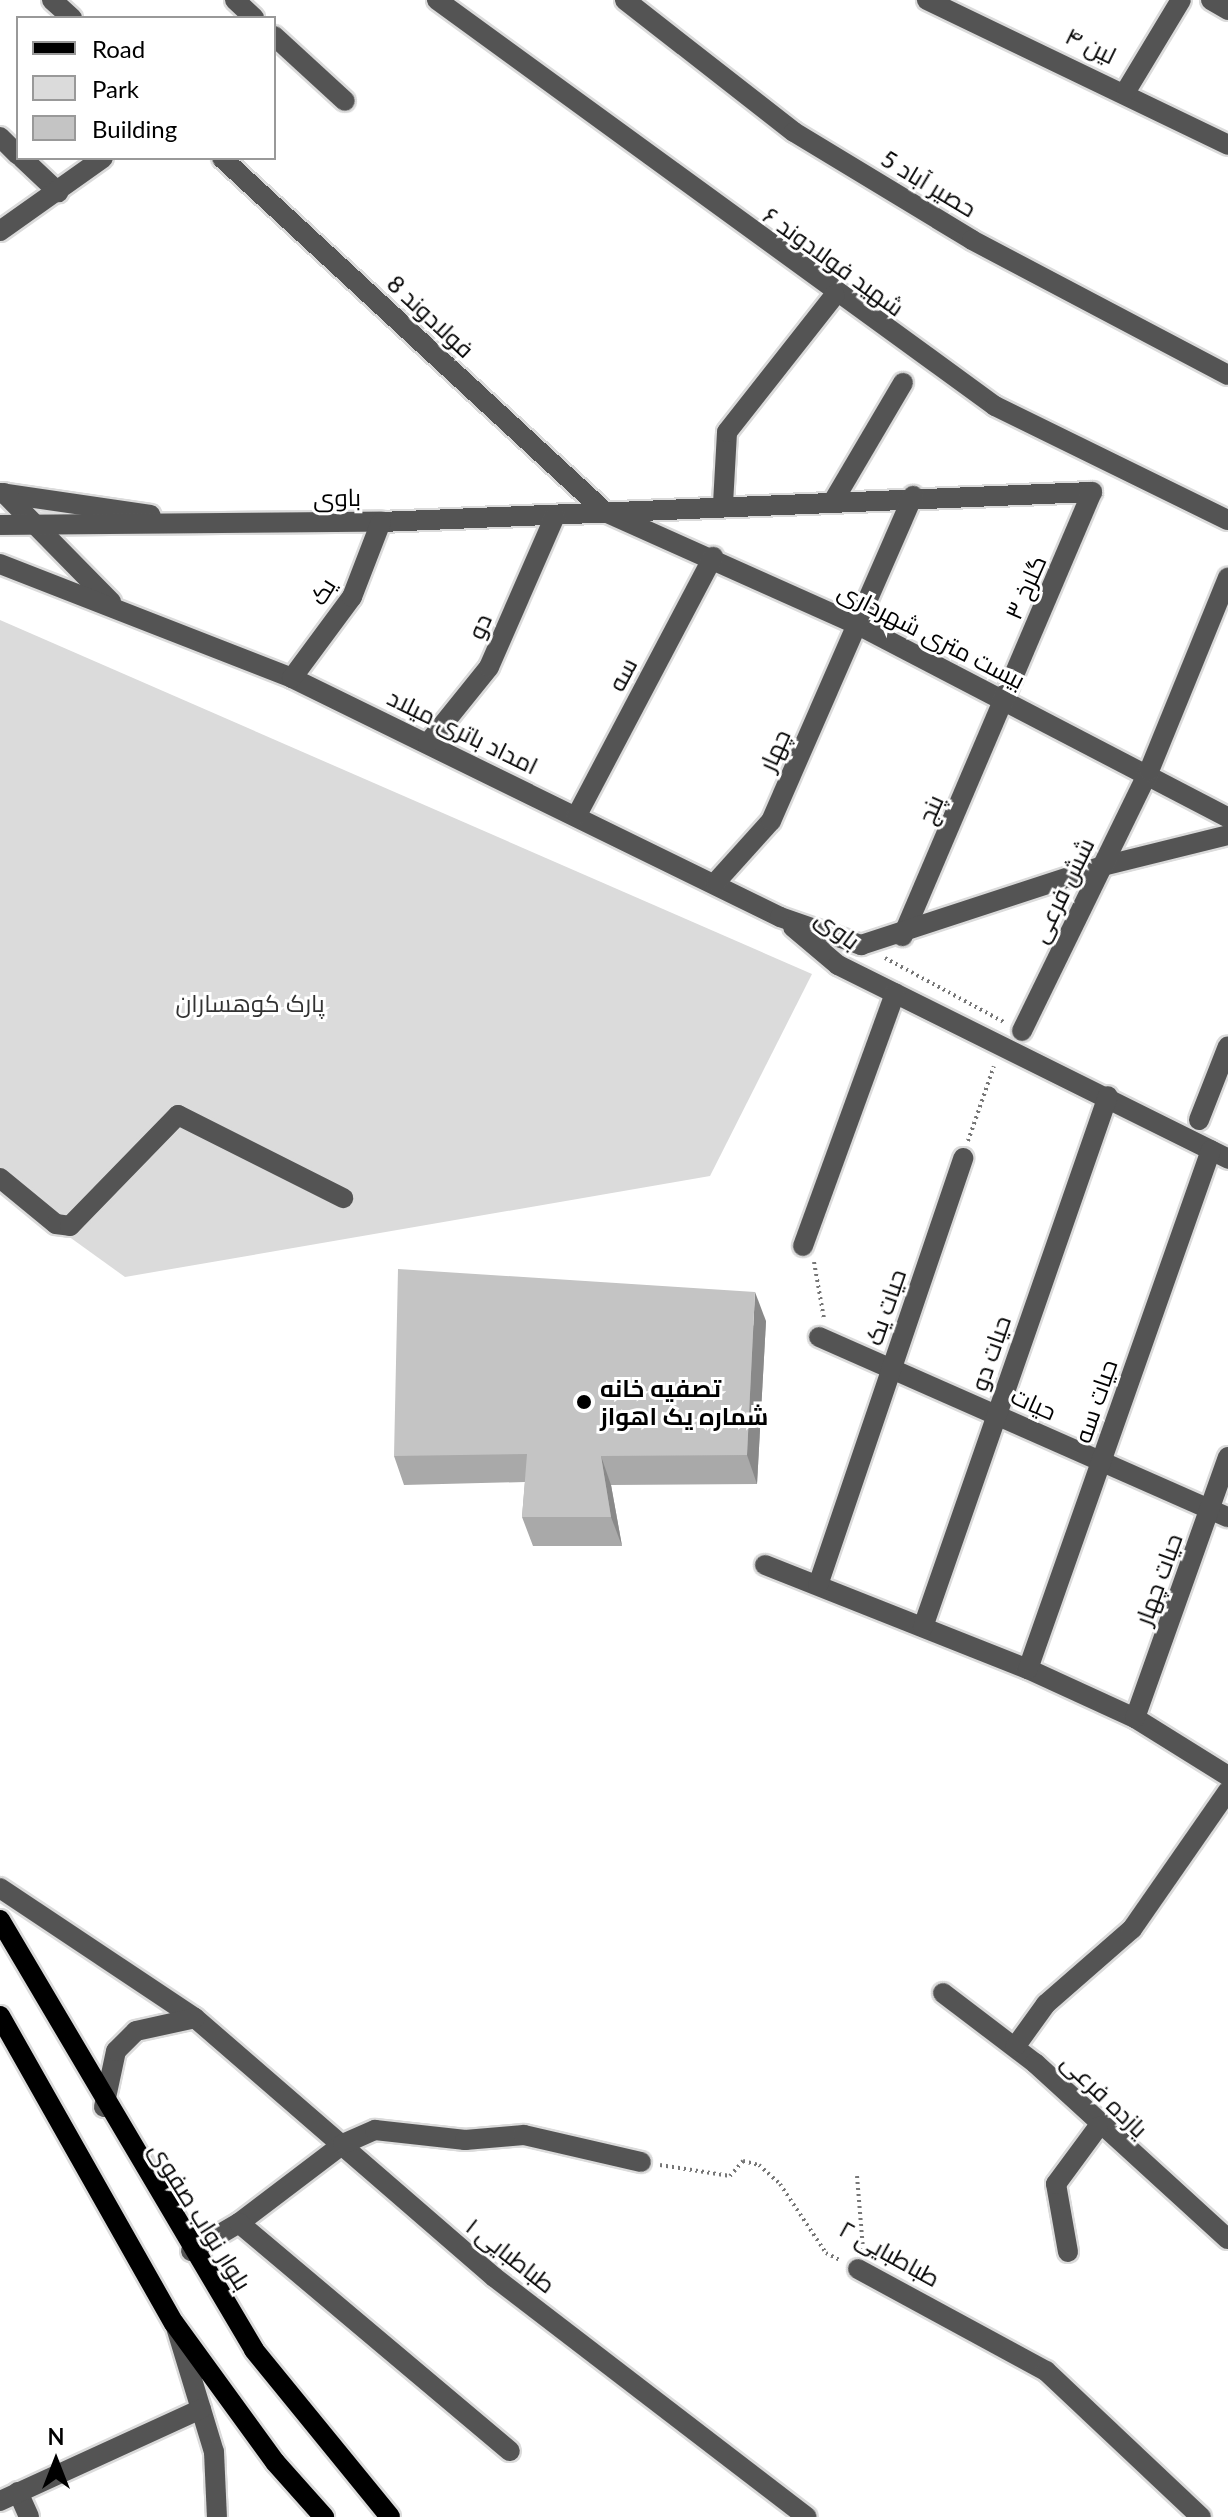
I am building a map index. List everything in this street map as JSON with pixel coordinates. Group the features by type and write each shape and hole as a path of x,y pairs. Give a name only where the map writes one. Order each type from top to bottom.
{"main road":[{"name":"بلوار نواب صفوی","path":"0,1920 104,2107 191,2251 313,2432 390,2517"},
{"path":"0,2016 174,2323 275,2462 324,2517"}],"street":[{"path":"52,0 70,16"},
{"path":"235,0 254,16"},
{"name":"حصیر آباد 5","path":"625,0 794,132 1096,310 1228,375"},
{"name":"لین ۴","path":"927,0 1126,91 1228,145"},
{"path":"1126,91 1181,0"},
{"path":"1211,0 1228,10"},
{"name":"شهید فولادوند ۶","path":"448,3 835,295 995,406 1228,520"},
{"path":"276,38 345,101"},
{"path":"0,137 16,152"},
{"path":"24,160 58,192"},
{"path":"0,231 100,160"},
{"name":"فولادوند 8","path":"224,160 605,512"},
{"path":"723,504 727,432 835,295"},
{"path":"834,500 903,383"},
{"name":"باوی","path":"0,525 381,522 555,516 723,504 1092,492"},
{"name":"گلرخ ۳","path":"1003,701 1092,492"},
{"name":"باوی","path":"2,493 205,525"},
{"name":"امداد باتری میلاد","path":"2,493 116,607"},
{"name":"چهار","path":"716,882 771,821 913,496"},
{"name":"بیست متری شهرداری","path":"605,512 713,557 858,625 1003,701 1149,771 1228,818"},
{"name":"دو","path":"428,743 489,667 555,516"},
{"name":"یک","path":"292,678 352,597 381,522"},
{"name":"سه","path":"577,815 713,557"},
{"name":"امداد باتری میلاد","path":"0,564 292,678 716,882 780,917"},
{"name":"شش فرعی","path":"1022,1031 1149,771 1228,577"},
{"name":"پنج","path":"903,936 1003,701"},
{"path":"861,945 903,936 1103,866 1228,835"},
{"name":"باوی","path":"780,917 861,945"},
{"name":"باوی","path":"780,917 838,965 1108,1096 1220,1155"},
{"path":"803,1246 895,993"},
{"path":"1199,1120 1228,1046"},
{"name":"حیات دو","path":"923,1627 1108,1096"},
{"path":"0,1178 56,1224 70,1226 178,1115 343,1198"},
{"name":"حیات سه","path":"1028,1669 1101,1461 1220,1155"},
{"name":"حیات یک","path":"818,1585 963,1158"},
{"name":"حیات","path":"819,1337 1219,1513"},
{"name":"حیات چهار","path":"1135,1718 1219,1513 1228,1457"},
{"path":"765,1565 1028,1669 1135,1718 1228,1776"},
{"path":"1015,2047 1046,2004 1132,1929 1228,1791"},
{"name":"طباطبایی ۱","path":"0,1888 195,2018 494,2277 807,2517"},
{"name":"یازده فرعی","path":"943,1993 1015,2047 1098,2127 1228,2239"},
{"path":"104,2107 116,2051 136,2031 195,2018"},
{"path":"1068,2252 1056,2184 1098,2127"},
{"path":"191,2251 239,2223 343,2144 394,2128 465,2140 524,2135 641,2162"},
{"path":"239,2223 510,2451"},
{"name":"طباطبایی ۲","path":"858,2269 1046,2371 1201,2517"},
{"path":"174,2323 214,2452 217,2517"},
{"path":"29,2517 9,2497 201,2409"}],"path":[{"name":"باوی","path":"861,945 1022,1031"},
{"path":"963,1158 1001,1045"},
{"path":"803,1246 825,1296 819,1337"},
{"name":"طباطبایی ۲","path":"641,2162 710,2176 730,2176 743,2161 759,2165 780,2184 826,2253 858,2269"},
{"path":"857,2176 864,2244 858,2269"}],"green space":[{"name":"پارک کوهساران","path":"0,620 812,974 710,1176 125,1277 0,1187"}],"building":[{"name":"تصفیه خانه شماره یک اهواز","path":"398,1269 755,1292 747,1455 601,1456 611,1517 522,1517 527,1454 394,1456"}],"place":[{"name":"تصفیه خانه شماره یک اهواز","path":"584,1402"}]}
